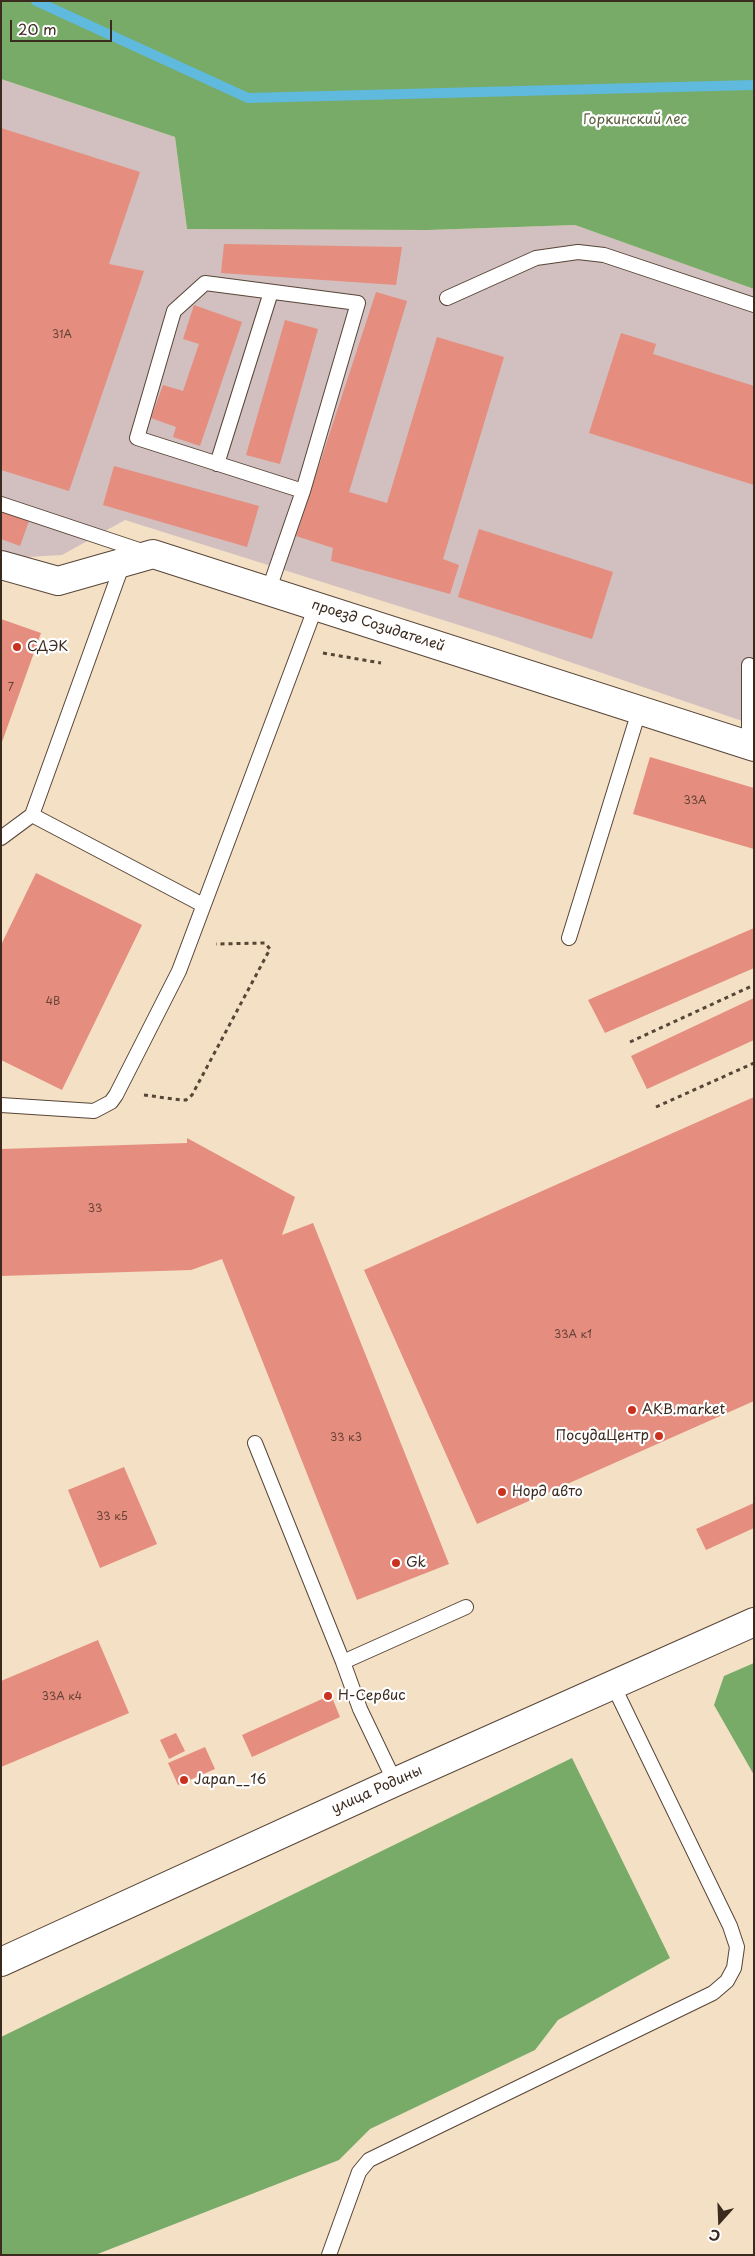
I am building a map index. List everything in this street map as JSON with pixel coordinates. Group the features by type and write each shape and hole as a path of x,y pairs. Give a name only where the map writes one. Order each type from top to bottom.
{"street":[{"name":"проезд Созидателей","path":"153,554 752,747"},
{"path":"1,565 55,581 153,554"},
{"name":"улица Родины","path":"1,1962 395,1782 754,1622"}],"lane":[{"path":"447,298 536,258 578,252 604,255 754,305"},
{"path":"268,592 303,491 358,303 205,283 174,311 137,438 303,491"},
{"path":"217,464 271,292"},
{"path":"1,504 153,554"},
{"path":"1,838 32,815 123,563"},
{"path":"1,1105 94,1111 111,1102 118,1092 168,995 204,905 316,606"},
{"path":"749,665 752,747"},
{"path":"569,938 639,710"},
{"path":"32,815 204,905"},
{"path":"255,1443 360,1709 395,1782"},
{"path":"343,1662 466,1607"},
{"path":"329,2255 360,2172 368,2160 712,1993 726,1981 734,1968 737,1947 730,1926 613,1685"}],"path":[{"path":"300,650 383,663"},
{"path":"118,1092 181,1100 186,1100 192,1095 270,949 265,943 232,944"},
{"path":"630,1042 754,985"},
{"path":"656,1107 754,1063"}],"shaded area":[{"path":"1,79 175,137 187,229 428,230 575,225 754,289 754,725 497,637 125,520 62,555 28,557 1,553"}],"green space":[{"name":"Горкинский лес","path":"1,1 754,1 754,289 575,225 428,230 187,229 175,137 1,79"},
{"path":"754,1663 754,1775 714,1705 724,1676"},
{"path":"572,1758 670,1958 558,2020 535,2050 370,2129 339,2160 95,2255 1,2255 1,2037"}],"building":[{"path":"1,128 140,172 109,264 144,271 69,491 1,470"},
{"path":"224,244 402,247 396,285 221,273"},
{"path":"376,292 407,301 349,492 387,503 437,337 504,357 443,559 459,565 450,594 331,561 333,548 296,536"},
{"path":"194,305 242,322 200,446 173,437 176,427 151,418 163,385 183,391 199,344 183,339"},
{"path":"285,320 318,329 280,464 246,455"},
{"path":"621,333 656,344 653,354 754,386 754,485 589,433"},
{"path":"114,466 259,506 247,547 103,505"},
{"path":"1,508 30,518 20,546 1,539"},
{"path":"479,529 613,572 592,639 458,597"},
{"path":"1,619 41,633 2,742 1,742"},
{"path":"650,757 754,788 754,849 633,814"},
{"path":"36,873 142,925 62,1090 1,1060 1,945"},
{"path":"754,928 754,968 605,1033 588,1000"},
{"path":"754,998 754,1040 647,1089 631,1056"},
{"path":"754,1097 754,1401 477,1524 364,1270"},
{"path":"187,1138 295,1197 282,1235 313,1223 449,1564 357,1600 222,1259 191,1270 1,1276 1,1149 187,1143"},
{"path":"124,1467 157,1544 100,1568 68,1490"},
{"path":"754,1503 754,1528 706,1550 696,1529"},
{"path":"98,1640 129,1713 1,1767 1,1681"},
{"path":"331,1695 340,1717 252,1757 242,1735"},
{"path":"176,1733 185,1751 169,1759 160,1740"},
{"path":"205,1747 215,1769 178,1785 168,1763"}],"waterway":[{"path":"36,1 248,98 754,85"}],"place":[{"name":"СДЭК","path":"17,647"},
{"name":"AKB.market","path":"632,1410"},
{"name":"ПосудаЦентр","path":"659,1436"},
{"name":"Норд авто","path":"502,1492"},
{"name":"Gk","path":"396,1563"},
{"name":"Н-Сервис","path":"328,1696"},
{"name":"Japan__16","path":"184,1780"}]}
